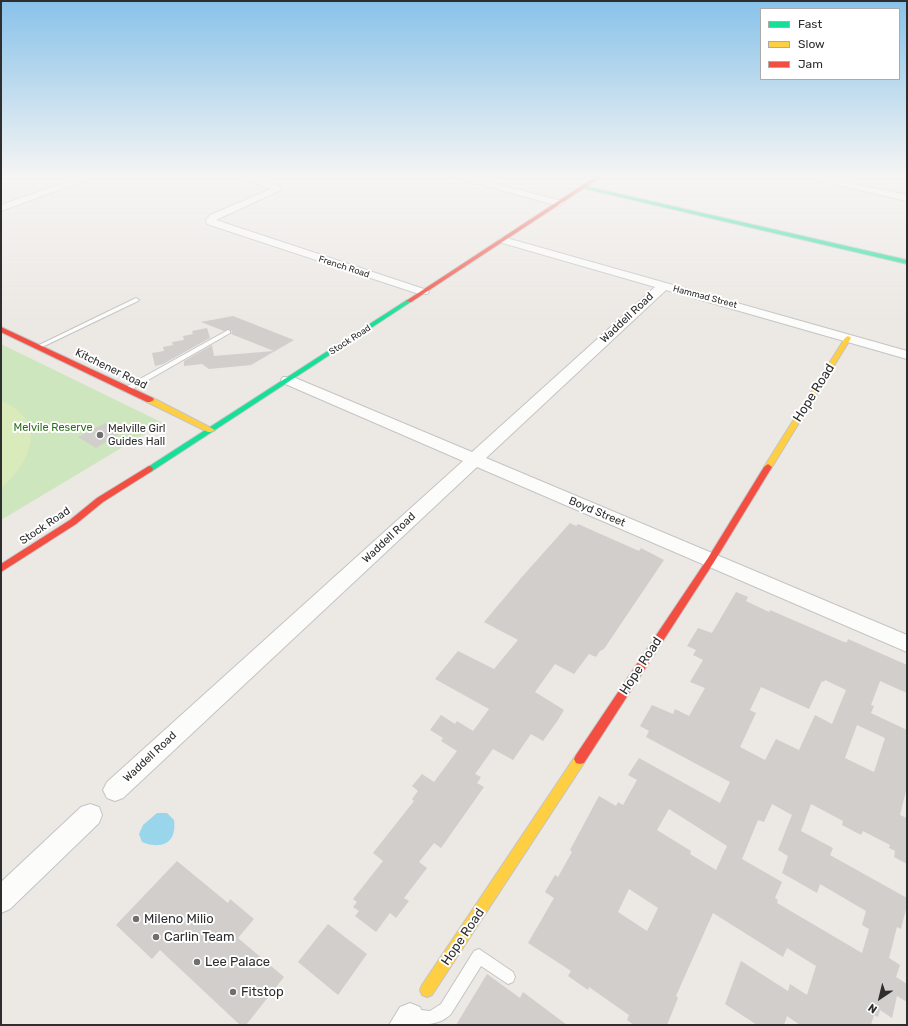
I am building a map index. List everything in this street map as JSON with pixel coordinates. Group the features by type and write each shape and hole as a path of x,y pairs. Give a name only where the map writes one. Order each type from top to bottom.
{"street":[{"name":"French Road","path":"220,225 423,292"},
{"name":"Stock Road","path":"1,569 73,522 100,500 211,430 526,225"},
{"path":"747,225 907,262"},
{"name":"Hammad Street","path":"503,240 907,355"},
{"name":"Waddell Road","path":"115,790 663,286"},
{"name":"Kitchener Road","path":"1,329 211,430"},
{"name":"Hope Road","path":"427,990 711,560 848,338"},
{"name":"Boyd Street","path":"288,380 907,644"},
{"name":"Stock Road","path":"72,512 100,500"},
{"path":"1,900 90,815"}],"lane":[{"path":"38,347 136,300"},
{"path":"126,389 228,332"},
{"path":"407,1021 426,1021 439,1016 446,1009 479,956 508,977"}],"green space":[{"name":"Melvile Reserve","path":"1,344 163,423 1,520"},
{"path":"1,401 16,409 25,419 30,430 30,442 27,454 21,466 12,478 1,488"}],"water":[{"path":"157,813 167,813 174,820 173,834 167,843 162,845 142,842 139,834 143,825"}],"building":[{"path":"233,316 294,340 251,365 209,369 202,364 184,366 184,361 212,345 214,356 274,351 231,334 232,331 229,329 224,331 201,322"},
{"path":"207,328 210,338 163,364 155,366 152,353 164,351 163,347 173,345 172,342 184,340 183,336 193,334 192,331"},
{"name":"Melville Girl Guides Hall","path":"105,423 122,432 96,448 78,437"},
{"path":"570,523 576,526 578,524 639,551 641,548 664,560 604,649 600,651 596,657 589,654 574,674 555,664 535,692 564,710 558,720 543,741 531,734 513,760 493,749 475,774 481,777 477,783 484,787 441,848 434,843 419,862 427,868 404,898 409,901 396,918 390,913 376,932 355,916 359,911 353,907 357,902 353,899 383,861 373,853 414,801 412,799 418,791 412,786 422,774 434,782 457,751 441,741 443,738 430,730 441,715 455,724 457,721 473,731 489,709 435,679 458,651 494,669 518,640 484,622"},
{"path":"736,592 748,597 746,601 769,612 770,610 844,642 847,642 848,639 907,665 907,693 880,681 871,705 874,706 871,713 907,730 907,787 900,815 907,818 907,864 894,857 895,851 889,848 890,845 863,831 861,835 842,825 843,821 811,804 801,831 833,848 830,855 907,898 907,905 901,929 897,927 889,958 900,965 896,977 907,984 907,1002 897,996 892,1018 880,1010 878,1017 874,1015 871,1025 800,1025 787,1016 784,1025 757,1025 725,1004 741,961 788,991 790,984 807,995 816,966 787,948 783,957 713,913 676,996 678,998 667,1025 634,1025 627,1020 629,1015 589,987 588,990 568,976 571,971 528,943 554,898 545,892 555,875 558,877 572,852 570,850 599,796 616,806 618,802 623,805 637,780 628,775 639,758 720,803 730,782 646,737 649,731 640,726 652,705 673,714 675,709 689,716 705,688 690,682 703,660 693,655 696,650 687,646 698,628 712,633","holes":["825,680 846,690 832,724 815,715 799,750 776,739 765,760 740,747 756,713 750,710 761,687 809,709 822,681 824,682","857,725 885,738 874,772 845,758","772,804 792,815 778,850 788,856 782,873 817,893 820,884 866,911 862,925 869,929 862,953 777,903 778,900 775,898 782,882 742,859 758,820 764,822","669,809 727,846 716,870 690,854 691,851 657,830","629,889 658,908 647,931 618,912"]},
{"path":"177,861 228,903 230,899 254,919 238,938 284,977 246,1025 240,1025 160,950 152,959 116,925"},
{"path":"328,924 367,954 338,995 298,962"},
{"path":"487,974 520,998 523,992 567,1025 456,1025"}],"traffic: fast":[{"path":"747,225 907,262"},
{"path":"149,469 409,301"}],"traffic: slow":[{"path":"768,467 848,338"},
{"path":"150,400 211,430"},
{"path":"427,990 580,759"}],"traffic: jam":[{"path":"409,301 526,225"},
{"path":"1,329 150,400"},
{"path":"580,759 711,560 768,467"},
{"path":"1,569 73,522 100,500 149,469"}],"place":[{"name":"Melville Girl Guides Hall","path":"100,435"},
{"name":"Mileno Milio","path":"136,919"},
{"name":"Carlin Team","path":"156,937"},
{"name":"Lee Palace","path":"197,962"},
{"name":"Fitstop","path":"233,992"}]}
